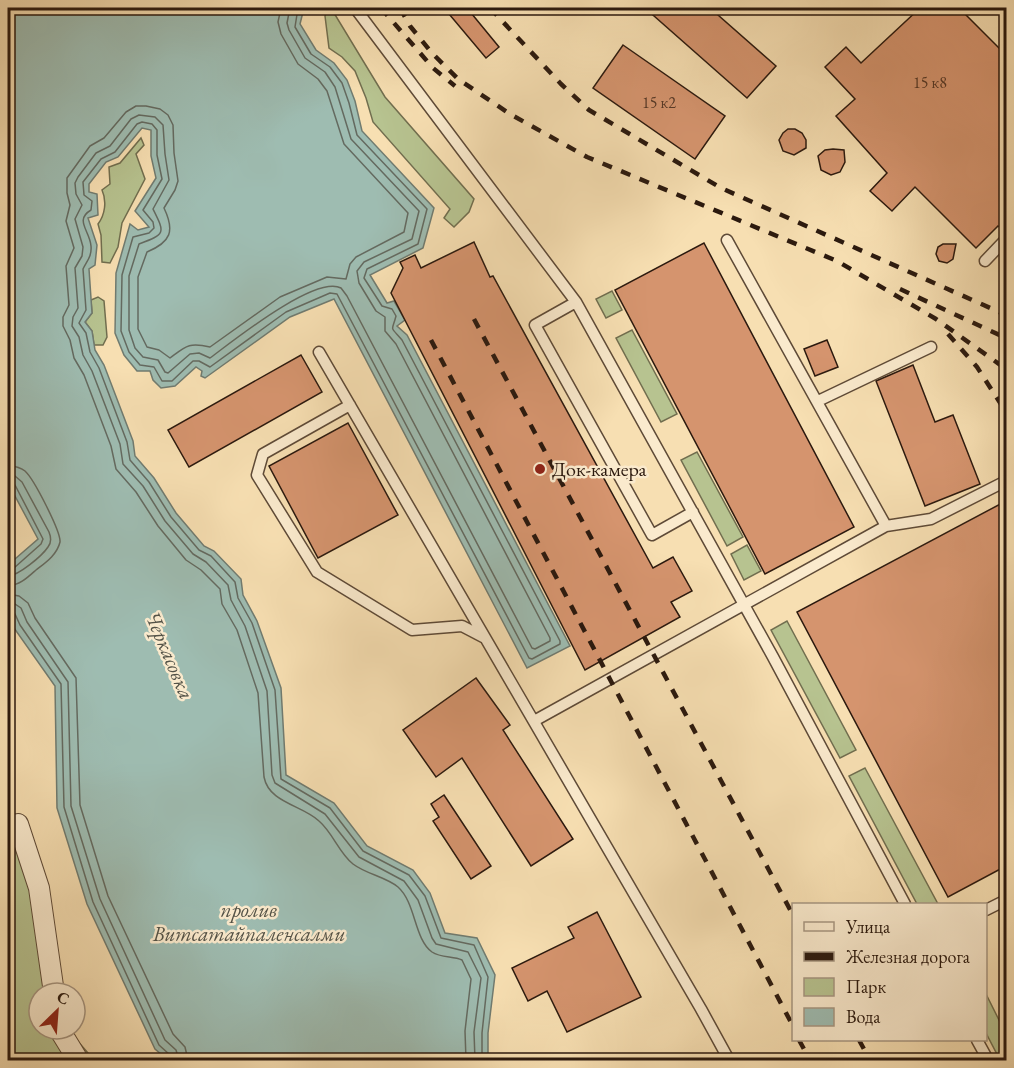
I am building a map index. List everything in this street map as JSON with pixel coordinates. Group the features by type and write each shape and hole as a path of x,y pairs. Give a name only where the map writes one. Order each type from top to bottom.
{"street":[{"path":"18,824 39,888 52,981"},
{"path":"66,1041 78,1060"}],"lane":[{"path":"355,8 576,302 744,604 904,903"},
{"path":"986,261 1006,239"},
{"path":"727,240 886,526"},
{"path":"576,302 535,325 651,535 693,512"},
{"path":"818,401 931,347"},
{"path":"319,352 729,1060"},
{"path":"350,405 263,454 257,475 317,572 412,630 462,626 486,639"},
{"path":"534,721 886,526 931,519 1006,481"},
{"path":"987,910 1006,900"},
{"path":"978,1041 988,1060"}],"green space":[{"path":"329,8 385,97 474,199 469,212 454,227 444,218 450,209 373,122 355,71 342,57 329,48 325,16"},
{"path":"141,138 144,145 136,154 145,179 122,223 118,247 110,263 102,262 101,235 98,224 104,208 102,190 110,184 109,167 120,163"},
{"path":"612,291 622,310 606,318 596,299"},
{"path":"98,297 104,301 107,337 103,345 94,345 92,331 85,322 92,313 91,300"},
{"path":"632,330 677,414 661,422 616,338"},
{"path":"697,452 743,537 727,546 681,460"},
{"path":"747,545 761,571 744,580 731,554"},
{"path":"787,621 856,750 840,758 771,630"},
{"path":"865,768 937,903 916,903 849,776"},
{"path":"8,810 58,981 27,981 27,1041 78,1041 94,1060 8,1060"},
{"path":"987,996 1006,1034 1006,1060 1000,1060 987,1035"}],"water":[{"path":"8,8 304,8 300,24 316,50 334,63 347,80 362,131 434,208 423,248 370,275 387,303 394,301 405,320 397,326 407,335 570,646 527,668 334,299 290,317 205,378 201,376 202,371 196,367 175,386 161,388 153,380 150,371 137,371 124,355 115,333 116,273 130,224 138,230 149,227 135,211 156,178 151,156 151,130 142,128 118,157 106,162 89,184 89,192 97,194 98,215 88,218 97,245 95,265 89,269 92,313 85,322 92,331 95,350 104,365 133,441 135,456 154,478 176,513 204,546 214,551 241,579 243,595 257,621 281,688 286,775 334,803 367,846 413,870 430,893 445,933 477,938 495,975 488,1033 488,1060 168,1060 155,1049 87,904 57,808 55,686 14,628 8,609 8,565 38,539 8,483"}],"building":[{"path":"444,8 467,8 499,47 486,58"},
{"path":"645,8 710,8 776,66 747,98"},
{"path":"920,8 959,8 1006,55 1006,232 998,226 976,248 915,187 892,211 870,191 887,173 836,116 855,99 825,67 846,47 861,63"},
{"path":"623,45 725,116 695,159 593,88"},
{"path":"788,129 795,129 802,133 806,140 806,148 794,155 783,151 779,140"},
{"path":"825,150 844,150 845,162 840,172 831,175 821,170 818,156"},
{"name":"Док-камера","path":"474,242 490,277 493,276 653,568 673,557 692,591 671,602 680,617 585,670 391,293 403,268 400,262 415,255 421,268"},
{"path":"704,243 854,527 765,574 615,290"},
{"path":"943,244 956,244 953,259 947,263 939,261 936,254 938,247"},
{"path":"827,340 838,367 815,376 804,349"},
{"path":"301,355 322,392 189,467 168,430"},
{"path":"913,365 935,422 953,415 980,484 925,506 876,381"},
{"path":"348,423 398,515 318,558 269,466"},
{"path":"1006,501 1006,866 948,897 797,612"},
{"path":"476,678 510,725 503,730 573,839 531,866 462,758 436,777 403,730"},
{"path":"444,795 491,866 471,879 433,821 439,817 431,804"},
{"path":"597,912 641,997 567,1032 547,991 528,1001 512,968 574,938 568,927"}],"railway":[{"path":"381,8 433,68 455,86"},
{"path":"400,8 410,26 432,53 458,79 510,114 587,157 837,261 936,319 1006,369"},
{"path":"490,8 561,84 589,110 721,188 1006,315"},
{"path":"900,289 1006,338"},
{"path":"474,319 792,913"},
{"path":"948,334 977,367 1006,412"},
{"path":"431,340 792,1024"},
{"path":"800,1041 810,1060"},
{"path":"860,1041 870,1060"}],"place":[{"name":"Док-камера","path":"540,469"}],"water label":[{"name":"Черкасовка","path":"170,655"},
{"name":"пролив Витсатайпаленсалми","path":"249,921"}]}
